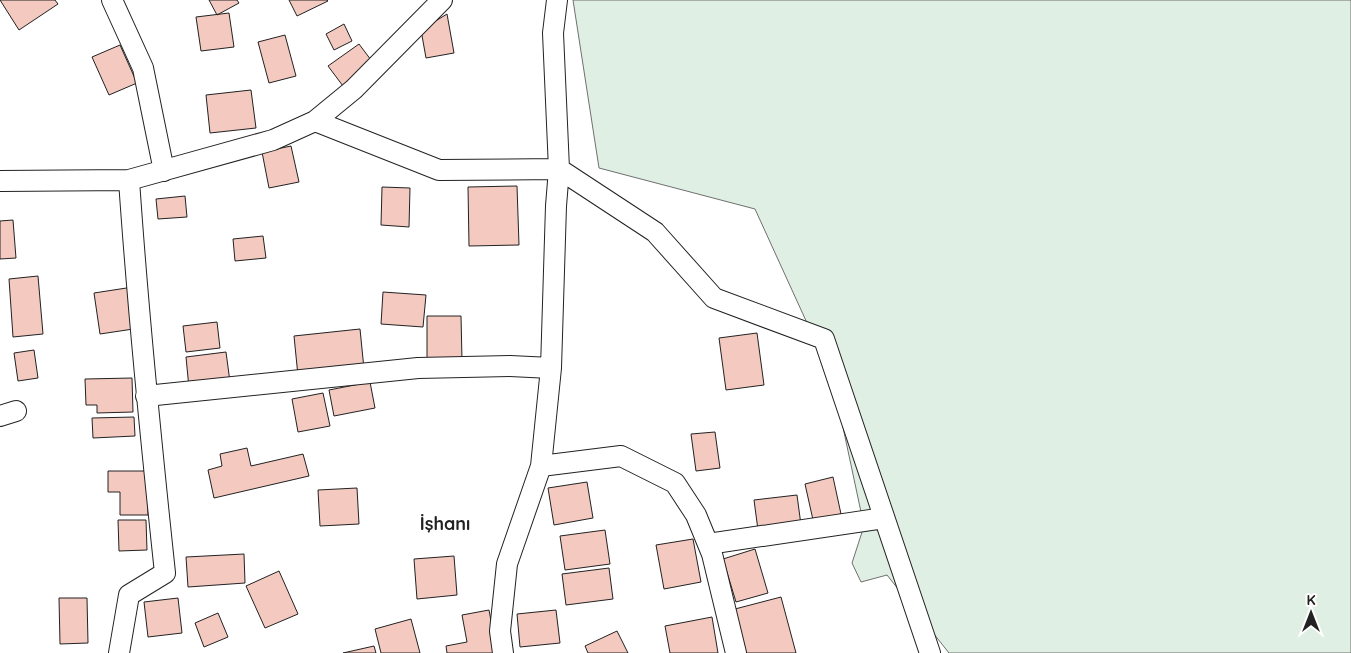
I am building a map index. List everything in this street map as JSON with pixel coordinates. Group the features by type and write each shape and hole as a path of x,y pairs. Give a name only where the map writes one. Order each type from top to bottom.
{"street":[{"path":"112,0 143,68 164,171"},
{"path":"0,181 129,180 272,140 316,122 354,89 442,0"},
{"path":"503,653 500,631 507,564 541,466 551,368 556,206 559,169 553,33 556,0"},
{"path":"316,122 439,170 559,169 655,232 714,298 824,339 930,653"},
{"path":"119,653 130,595 166,573 146,396 129,180"},
{"path":"146,396 418,368 510,366 551,368"},
{"path":"541,466 621,456 675,483 696,515 712,554 736,653"},
{"path":"708,544 884,518"}],"green space":[{"path":"573,0 1351,0 1351,653 949,653 887,575 861,582 852,563 864,526 841,418 823,358 755,209 599,168"}],"building":[{"path":"0,0 55,0 58,4 19,30"},
{"path":"209,0 237,0 239,3 217,15"},
{"path":"289,0 327,0 328,1 297,16"},
{"path":"229,13 234,47 201,51 196,17"},
{"path":"447,14 454,53 426,58 421,30"},
{"path":"344,24 352,41 334,50 326,34"},
{"path":"285,35 296,76 269,83 258,42"},
{"path":"359,44 374,64 343,86 328,66"},
{"path":"120,45 137,83 109,95 92,57"},
{"path":"251,90 256,128 210,133 206,95"},
{"path":"291,146 299,182 269,188 262,152"},
{"path":"517,186 519,245 469,246 468,187"},
{"path":"382,187 410,188 409,227 381,225"},
{"path":"185,196 187,217 158,219 156,199"},
{"path":"13,220 16,258 0,259 0,221"},
{"path":"263,236 266,258 235,261 233,239"},
{"path":"38,276 43,334 13,337 9,279"},
{"path":"133,287 140,328 100,334 94,293"},
{"path":"383,292 426,295 423,327 381,324"},
{"path":"427,316 461,316 462,360 427,361"},
{"path":"217,322 220,348 186,352 183,326"},
{"path":"360,329 364,369 298,376 294,336"},
{"path":"757,333 764,385 726,390 719,338"},
{"path":"34,350 38,378 18,381 14,353"},
{"path":"226,352 230,382 189,388 186,357"},
{"path":"132,378 133,412 97,413 97,405 86,405 85,379"},
{"path":"370,382 375,408 334,416 329,390"},
{"path":"323,393 330,426 298,432 292,399"},
{"path":"134,417 135,436 93,438 92,418"},
{"path":"715,432 720,468 696,471 691,434"},
{"path":"247,448 251,466 303,454 309,476 214,498 208,470 222,466 220,454"},
{"path":"108,471 148,471 148,515 120,515 120,492 108,492"},
{"path":"833,477 841,514 813,520 805,484"},
{"path":"587,482 593,518 554,525 548,488"},
{"path":"357,488 359,524 320,526 318,490"},
{"path":"797,495 801,525 758,530 754,500"},
{"path":"118,520 146,520 147,550 119,551"},
{"path":"605,530 610,564 565,570 560,536"},
{"path":"693,539 701,582 664,589 656,545"},
{"path":"755,549 768,593 736,602 723,559"},
{"path":"244,554 245,583 188,587 186,557"},
{"path":"454,556 457,595 417,599 414,559"},
{"path":"609,568 613,599 566,605 562,574"},
{"path":"279,571 298,614 265,628 246,586"},
{"path":"781,597 796,653 746,653 735,609"},
{"path":"59,598 87,598 88,643 60,644"},
{"path":"178,598 182,633 148,637 144,602"},
{"path":"489,610 497,653 447,653 446,646 467,642 462,615"},
{"path":"556,610 560,643 520,647 517,614"},
{"path":"218,613 228,637 204,647 195,623"},
{"path":"712,617 718,653 670,653 665,626"},
{"path":"411,619 420,653 381,653 375,629"},
{"path":"617,631 628,653 588,653 585,646"},
{"path":"374,646 376,653 343,653"}],"district":[{"name":"İşhanı","path":"445,524"}]}
